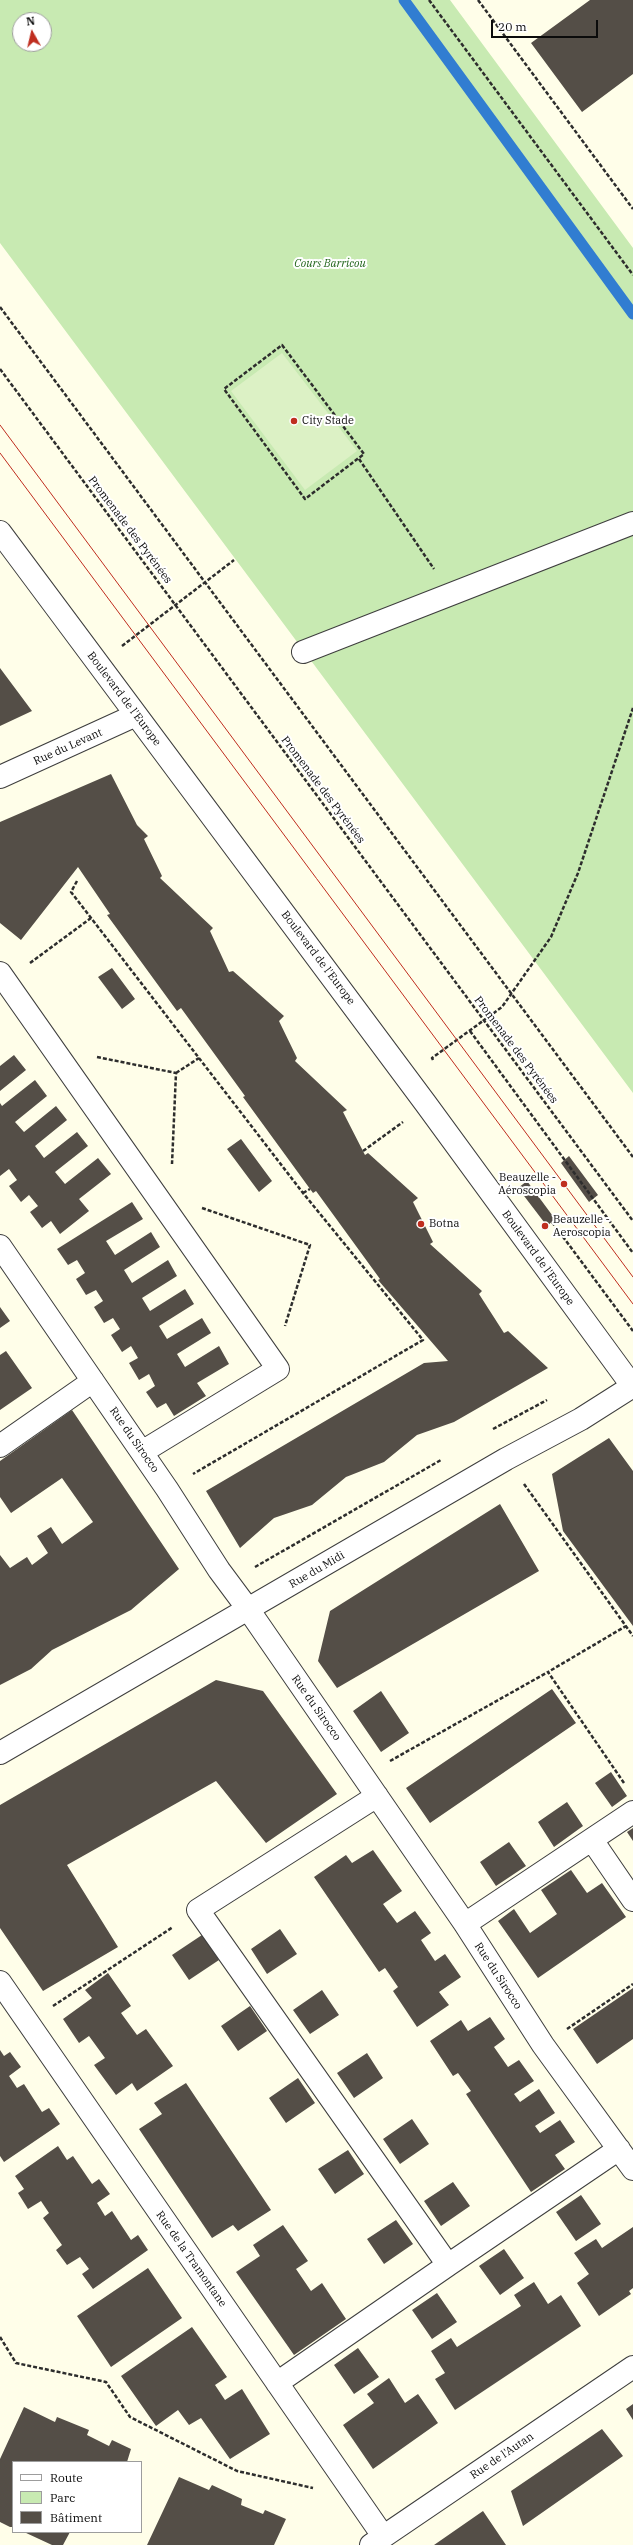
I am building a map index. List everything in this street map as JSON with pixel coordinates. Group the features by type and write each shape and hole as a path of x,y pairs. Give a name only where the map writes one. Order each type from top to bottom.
{"street":[{"path":"303,652 633,523"},
{"name":"Boulevard de l'Europe","path":"0,532 426,1104 633,1387"},
{"name":"Rue du Levant","path":"0,777 136,715"},
{"path":"3,977 278,1370 142,1452"},
{"name":"Rue du Sirocco","path":"0,1246 167,1489 218,1570 248,1609 465,1924 543,2045 632,2167"},
{"path":"0,1446 93,1381"},
{"name":"Rue du Midi","path":"0,1753 506,1459 580,1419 633,1387"},
{"path":"377,1796 198,1910 448,2265"},
{"path":"465,1924 633,1812"},
{"path":"592,1840 633,1900"},
{"name":"Rue de la Tramontane","path":"0,1982 277,2383 376,2540"},
{"path":"277,2383 619,2149"},
{"name":"Rue de l'Autan","path":"376,2540 633,2367"}],"path":[{"path":"429,0 633,275"},
{"path":"478,0 633,209"},
{"path":"0,307 633,1157"},
{"path":"282,345 364,454 359,459 305,499 224,389 282,345"},
{"name":"Promenade des Pyrénées","path":"0,369 633,1222"},
{"path":"359,459 452,594"},
{"path":"119,648 234,560"},
{"path":"436,1064 432,1058 502,1007 551,937 578,873 633,708"},
{"path":"76,881 71,892 303,1193 423,1340 167,1489"},
{"path":"3,977 91,918"},
{"path":"470,1031 633,1253"},
{"path":"59,1056 67,1051 176,1073 199,1058"},
{"path":"172,1166 176,1073"},
{"path":"363,1151 426,1104"},
{"path":"303,1193 310,1189"},
{"path":"200,1207 310,1244 278,1351 270,1358"},
{"path":"549,1217 633,1331"},
{"path":"491,1430 519,1414"},
{"path":"252,1569 444,1458"},
{"path":"506,1459 633,1636"},
{"path":"384,1764 548,1672 626,1626"},
{"path":"548,1672 628,1789"},
{"path":"48,2009 198,1910"},
{"path":"543,2045 633,1984"},
{"path":"0,2337 16,2363 106,2382 130,2417 237,2471 317,2489"}],"green space":[{"name":"Cours Barricou","path":"0,0 450,0 633,248 633,1093 0,243"},
{"name":"City Stade","path":"282,353 357,451 305,490 231,391"}],"building":[{"path":"590,0 633,0 633,74 582,112 531,43"},
{"path":"0,668 32,711 0,726"},
{"path":"111,774 137,825 148,836 144,839 162,876 160,878 213,928 210,931 229,972 233,971 284,1016 279,1021 297,1058 295,1061 347,1110 343,1112 365,1155 368,1153 418,1198 413,1202 433,1242 430,1244 482,1291 479,1294 504,1333 508,1331 548,1368 454,1422 417,1435 384,1462 346,1477 312,1505 274,1518 240,1548 206,1491 424,1363 448,1361 378,1280 380,1279 316,1191 313,1193 243,1097 245,1096 181,1008 177,1011 107,915 110,914 78,867 21,940 0,923 0,822"},
{"path":"112,968 135,999 122,1009 98,977"},
{"path":"14,1055 26,1070 0,1091 0,1066"},
{"path":"35,1080 47,1096 15,1122 24,1132 56,1106 67,1120 35,1146 44,1158 77,1132 88,1146 55,1172 65,1184 98,1158 111,1174 79,1199 89,1211 60,1234 51,1221 42,1228 30,1212 38,1206 29,1195 21,1202 9,1186 17,1180 9,1169 0,1176 0,1103 2,1106"},
{"path":"241,1139 272,1181 259,1192 227,1149"},
{"path":"569,1156 598,1195 589,1202 561,1163"},
{"path":"527,1181 555,1219 547,1226 518,1188"},
{"path":"132,1202 143,1219 106,1241 115,1255 151,1232 160,1247 124,1270 132,1283 168,1260 177,1276 142,1298 150,1311 185,1289 194,1304 159,1326 167,1339 202,1318 211,1333 177,1354 185,1367 219,1346 229,1364 197,1383 206,1396 174,1416 166,1403 157,1408 146,1392 155,1386 149,1374 139,1380 129,1363 138,1358 131,1346 122,1352 111,1335 120,1329 113,1318 104,1323 94,1307 103,1301 96,1290 86,1295 76,1279 85,1273 77,1260 68,1265 57,1249"},
{"path":"0,1307 10,1321 0,1328"},
{"path":"6,1351 32,1388 0,1410 0,1355"},
{"path":"72,1410 179,1569 131,1610 52,1650 31,1669 0,1685 0,1555 10,1568 27,1557 32,1565 48,1553 37,1536 51,1527 62,1544 93,1522 62,1478 11,1513 0,1497 0,1461"},
{"path":"609,1438 633,1471 633,1626 563,1531 552,1474"},
{"path":"500,1504 539,1571 337,1688 318,1661 330,1611"},
{"path":"216,1680 263,1691 337,1794 266,1843 216,1781 67,1865 118,1947 43,1991 0,1928 0,1805"},
{"path":"552,1689 576,1723 430,1823 406,1788"},
{"path":"381,1691 409,1733 381,1752 353,1711"},
{"path":"611,1772 627,1796 612,1807 595,1783"},
{"path":"567,1802 583,1826 554,1847 538,1822"},
{"path":"633,1828 633,1841 627,1832"},
{"path":"509,1842 526,1866 496,1886 480,1862"},
{"path":"373,1850 402,1891 383,1904 397,1923 415,1911 431,1933 421,1940 435,1961 445,1954 461,1977 439,1992 449,2005 417,2027 393,1991 398,1987 385,1968 379,1972 314,1877 346,1855 352,1863"},
{"path":"571,1870 587,1893 602,1883 626,1917 538,1978 498,1921 514,1909 530,1933 557,1914 541,1890"},
{"path":"280,1929 297,1954 267,1974 251,1949"},
{"path":"202,1935 219,1960 189,1980 172,1955"},
{"path":"108,1973 131,2006 121,2013 137,2035 146,2029 173,2066 137,2091 132,2083 116,2095 94,2065 105,2058 89,2036 79,2043 63,2019 92,1998 85,1990"},
{"path":"633,1988 633,2039 597,2064 573,2029"},
{"path":"322,1990 339,2015 310,2034 293,2010"},
{"path":"250,2006 267,2031 238,2051 221,2026"},
{"path":"490,2017 505,2039 494,2047 508,2067 519,2060 534,2081 514,2094 520,2102 539,2089 555,2113 535,2126 540,2133 560,2120 575,2142 555,2155 565,2169 531,2192 466,2094 471,2091 458,2073 453,2076 430,2041 461,2020 468,2031"},
{"path":"0,2050 4,2056 10,2052 21,2067 9,2076 17,2088 24,2084 42,2112 49,2108 60,2124 4,2162 0,2156"},
{"path":"367,2053 383,2078 354,2098 337,2073"},
{"path":"298,2078 315,2103 286,2123 269,2098"},
{"path":"186,2083 271,2210 238,2231 233,2225 212,2238 139,2129 162,2114 154,2103"},
{"path":"412,2119 429,2144 400,2164 383,2139"},
{"path":"58,2146 67,2160 73,2156 92,2184 99,2179 110,2194 97,2203 105,2216 112,2211 131,2240 138,2235 148,2250 93,2289 82,2274 89,2269 80,2257 67,2265 56,2250 62,2245 43,2218 49,2213 41,2201 28,2209 18,2193 24,2189 15,2176"},
{"path":"348,2150 364,2174 335,2194 318,2169"},
{"path":"453,2182 470,2206 441,2226 424,2201"},
{"path":"581,2195 601,2224 576,2241 556,2212"},
{"path":"396,2220 413,2244 384,2264 367,2239"},
{"path":"283,2225 308,2261 296,2269 311,2291 322,2283 346,2319 294,2355 236,2272 260,2256 253,2245"},
{"path":"633,2227 633,2288 629,2291 631,2294 599,2316 577,2283 589,2274 574,2253 596,2239 602,2248"},
{"path":"504,2249 524,2278 500,2295 479,2266"},
{"path":"148,2268 182,2318 111,2367 77,2316"},
{"path":"534,2282 548,2304 561,2295 581,2326 455,2410 435,2379 445,2373 431,2351 451,2338 457,2347 521,2306 514,2295"},
{"path":"437,2293 457,2322 432,2339 412,2310"},
{"path":"192,2327 227,2377 215,2385 225,2400 242,2389 270,2434 230,2459 201,2418 189,2425 178,2410 156,2426 121,2376"},
{"path":"358,2348 379,2377 354,2394 334,2365"},
{"path":"389,2378 405,2403 418,2394 438,2423 373,2469 343,2425 374,2403 367,2394"},
{"path":"633,2404 633,2420 626,2409"},
{"path":"24,2407 55,2422 57,2417 89,2430 87,2435 109,2446 112,2440 131,2449 127,2461 12,2461 12,2527 0,2522 0,2459"},
{"path":"602,2429 623,2456 523,2526 511,2491"},
{"path":"179,2477 209,2490 212,2485 242,2499 241,2505 263,2514 265,2510 286,2519 274,2545 147,2545"},
{"path":"483,2511 506,2545 434,2545"},
{"path":"26,2533 69,2533 63,2545 52,2545"}],"waterway":[{"path":"404,0 633,314"}],"tram line":[{"path":"0,425 633,1277"},
{"path":"0,453 633,1304"}],"place":[{"name":"City Stade","path":"294,421"},
{"name":"Beauzelle - Aéroscopia","path":"564,1184"},
{"name":"Botna","path":"421,1224"},
{"name":"Beauzelle - Aeroscopia","path":"545,1226"}]}
